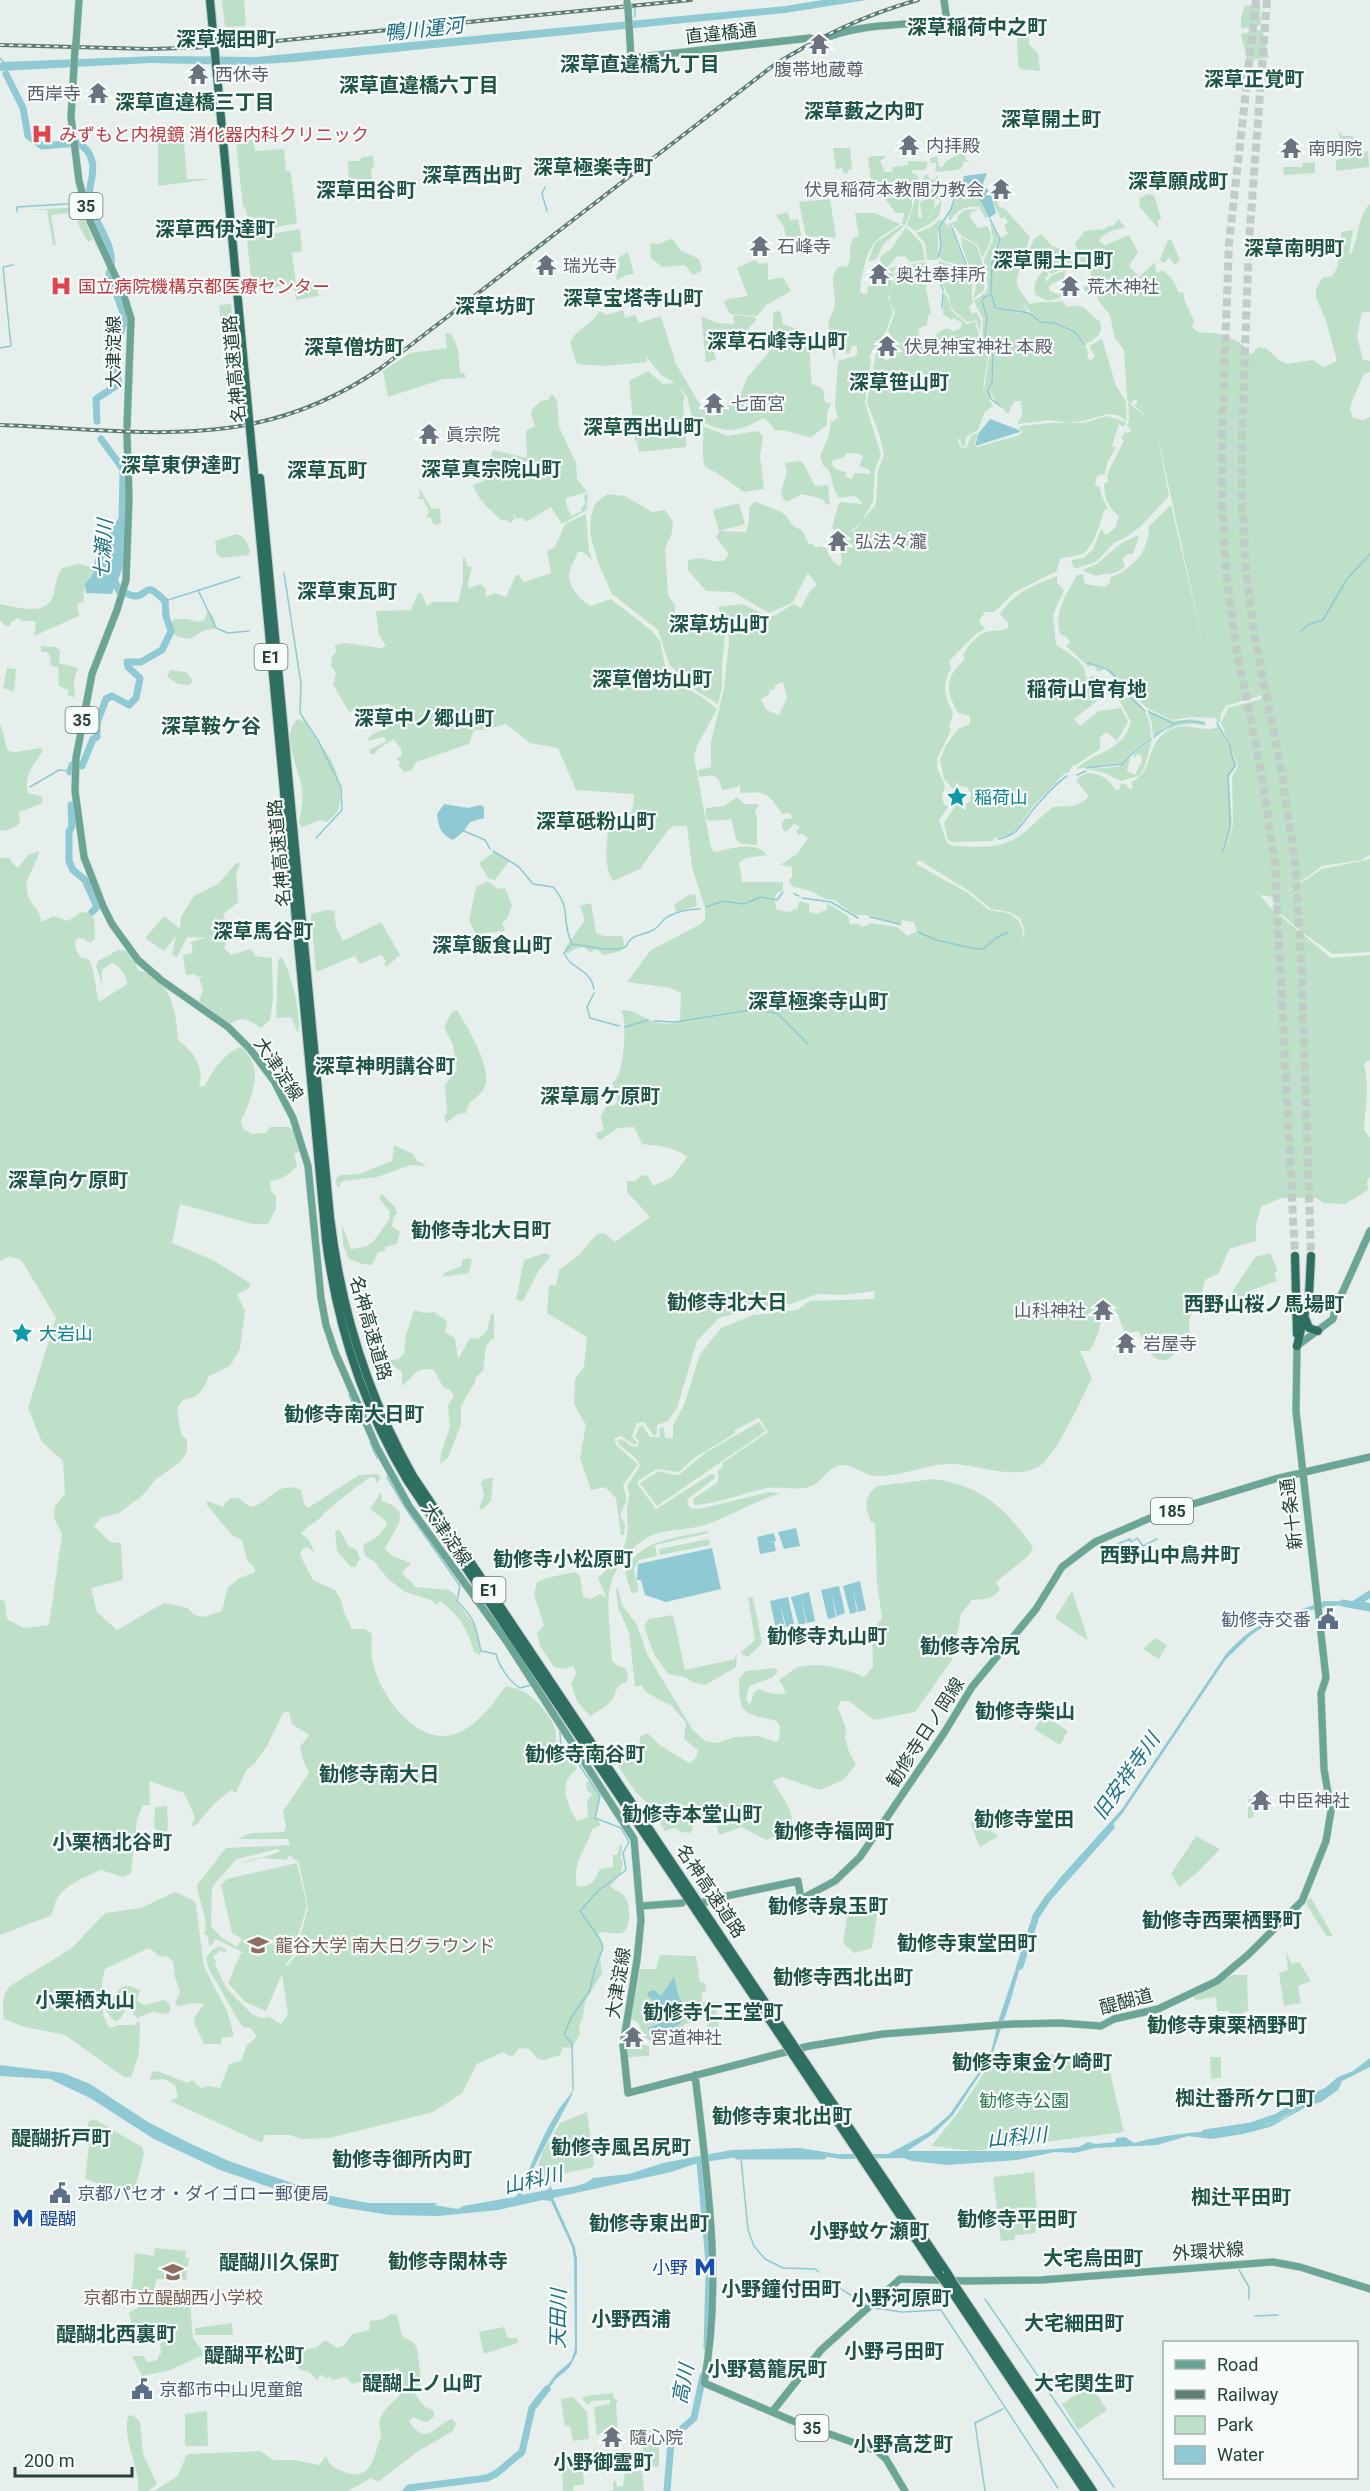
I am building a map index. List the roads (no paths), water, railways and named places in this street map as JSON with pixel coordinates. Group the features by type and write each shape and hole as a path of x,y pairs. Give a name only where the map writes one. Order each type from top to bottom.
{"highway":[{"name":"名神高速道路","path":"210,0 255,451"},
{"name":"名神高速道路","path":"215,0 325,1232 334,1294 351,1358 378,1427 407,1480 854,2141 879,2173 1085,2491"},
{"path":"1295,1256 1297,1346"},
{"path":"1297,1346 1311,1284 1311,1256"},
{"path":"1304,1317 1309,1328 1317,1330"},
{"name":"名神高速道路","path":"854,2141 870,2170 944,2274"},
{"name":"名神高速道路","path":"952,2287 1093,2491"}],"main road":[{"name":"大津淀線","path":"79,0 71,117 85,202 130,319 127,426"},
{"name":"直違橋通","path":"627,3 633,58 810,38 820,40 839,33 879,27 947,21 944,0"},
{"name":"大津淀線","path":"127,435 126,574 122,592 92,674 76,758 75,791 78,820 81,843 90,876 112,924 138,960 161,980 220,1021 242,1040 267,1071 287,1105 308,1166 321,1298 326,1325 335,1352 384,1464 419,1521 507,1642 630,1831 636,1845 641,1906 638,1952 623,2045 628,2093 695,2075"},
{"path":"1297,1346 1334,1319 1335,1309 1370,1231"},
{"name":"新十条通","path":"1297,1346 1296,1411 1326,1678"},
{"name":"勧修寺日ノ岡線","path":"706,1900 707,1902 798,1881 801,1899 826,1888 844,1874 868,1845 983,1672 1036,1609 1058,1572 1095,1542 1157,1515 1240,1489 1370,1457"},
{"name":"醍醐道","path":"695,2075 809,2046 883,2034 1007,2024 1060,2023 1101,2026 1114,2019 1158,2009 1217,1981 1231,1971 1302,1901 1326,1841 1331,1820 1324,1769 1321,1690 1326,1678"},
{"path":"641,1906 682,1903"},
{"name":"35","path":"695,2075 706,2170 713,2284 709,2356 704,2383 772,2412 877,2451 886,2459 905,2491"},
{"name":"外環状線","path":"772,2412 821,2350 900,2279 1041,2280 1273,2262 1300,2267 1370,2289"}],"water":[{"path":"822,0 867,0 785,13 294,62 244,65 151,63 0,71 0,63 4,62 157,56 256,57 786,6"},
{"path":"987,173 983,183 991,195 996,213 989,218 979,200 969,189 964,187 955,196 964,176"},
{"path":"990,419 1020,432 975,446 979,433"},
{"path":"121,515 125,516 124,564 118,580 120,586 114,588 112,594 86,593 85,584 94,572 97,553"},
{"path":"444,804 468,808 480,805 484,807 484,818 470,822 464,831 453,840 443,833 438,822 437,814"},
{"path":"796,1528 800,1546 784,1549 778,1532"},
{"path":"774,1533 776,1541 767,1543 774,1542 776,1551 760,1554 757,1537"},
{"path":"712,1548 721,1589 666,1602 645,1595 641,1580 637,1580 638,1564"},
{"path":"860,1581 866,1610 858,1612 852,1586 857,1612 850,1614 843,1586"},
{"path":"839,1586 845,1613 837,1616 831,1591 836,1617 828,1619 821,1590"},
{"path":"809,1592 815,1621 807,1623 801,1597 806,1623 799,1625 791,1597"},
{"path":"788,1597 794,1624 786,1627 780,1602 785,1628 776,1630 770,1601"},
{"path":"1324,1601 1365,1602 1370,1603 1370,1608 1357,1604 1331,1606 1298,1613 1266,1625 1251,1635 1226,1659 1122,1814 1045,1901 1031,1929 991,2058 953,2115 935,2133 907,2151 1025,2151 1079,2147 1088,2142 1096,2144 1115,2142 1116,2138 1125,2137 1134,2143 1183,2134 1227,2132 1241,2126 1251,2128 1258,2122 1266,2125 1284,2118 1302,2106 1310,2095 1325,2088 1338,2077 1353,2071 1370,2058 1370,2067 1342,2081 1338,2090 1321,2102 1306,2107 1270,2127 1243,2134 1211,2139 1188,2136 1157,2145 1095,2148 1075,2153 1055,2152 1017,2160 947,2165 903,2158 842,2159 806,2154 745,2153 742,2158 698,2163 671,2172 553,2198 575,2247 577,2259 577,2353 569,2368 556,2379 543,2396 540,2396 556,2374 571,2361 575,2349 572,2247 551,2201 543,2200 498,2210 438,2216 390,2215 339,2207 287,2193 220,2170 154,2139 90,2098 50,2079 0,2076 0,2065 63,2073 90,2084 148,2122 229,2161 326,2195 368,2203 438,2203 434,2205 458,2209 463,2206 515,2197 520,2192 548,2129 573,2089 522,2195 547,2190 551,2186 552,2190 574,2187 593,2178 629,2174 663,2163 731,2150 800,2148 837,2154 888,2154 929,2132 949,2115 990,2056 999,2019 1027,1935 1042,1902 1060,1878 1122,1809 1226,1654 1249,1632 1260,1625"},
{"path":"674,1977 679,1997 686,2008 685,2016 674,2032 650,2034 648,2028 660,2023 664,2013 660,2011 653,2017 646,2017 646,2010 654,2001 648,1996 648,1992 654,1990 661,1996"}],"waterway":[{"path":"635,8 635,17"},
{"path":"0,58 4,63"},
{"name":"七瀬川","path":"6,74 23,108 28,136 42,146 78,143 87,150 92,161 90,203 109,247 111,256 109,274 125,318 121,332 108,337 119,384 96,399 97,421"},
{"path":"545,187 542,194 547,211"},
{"path":"938,257 941,246 939,228 951,209 955,196"},
{"path":"17,212 17,207 81,203"},
{"path":"990,219 1000,239 992,263 991,294 996,308 1029,313 1041,322 1055,323 1075,332 1085,345"},
{"path":"952,228 968,269"},
{"path":"940,262 940,282 943,290"},
{"path":"0,348 11,346 3,267 13,265"},
{"path":"934,282 935,277"},
{"path":"942,308 943,293"},
{"path":"990,295 984,297 982,301 987,318 985,336 993,355 992,382 988,390 991,399 1000,406"},
{"name":"七瀬川","path":"101,439 123,469 122,524"},
{"path":"1301,631 1310,624 1323,620 1347,579 1370,554"},
{"path":"284,573 301,684 300,713 319,742 341,787 342,810 316,838"},
{"path":"165,601 240,577"},
{"name":"七瀬川","path":"79,765 82,766 93,739 97,737 97,723 106,699 112,696 129,705 136,698 140,678 128,667 127,662 141,662 162,650 171,631 166,616 165,601 158,594 147,590 139,596 134,596 119,591 114,579"},
{"path":"199,592 216,628 228,633 249,631"},
{"path":"1088,663 1110,672 1121,687"},
{"path":"1122,690 1145,711"},
{"path":"1149,712 1173,723"},
{"path":"1154,737 1177,723 1190,721 1204,723"},
{"path":"1217,723 1229,744 1235,766 1228,775 1230,826 1223,851"},
{"path":"1086,768 1122,764 1151,739"},
{"name":"七瀬川","path":"70,772 72,765"},
{"path":"30,787 59,770 70,771"},
{"path":"1077,775 1086,771"},
{"path":"998,839 1016,831 1047,794 1067,776"},
{"name":"七瀬川","path":"71,805 69,861 73,870 85,880 97,907 92,912"},
{"path":"464,831 485,840 490,849"},
{"path":"493,851 519,867 533,884 553,887 563,902 572,944 619,949 626,947 631,939 655,929 667,917 675,913 700,909"},
{"path":"706,907 723,901 744,904 761,897 777,900 783,892"},
{"path":"794,894 799,896"},
{"path":"802,898 831,902 858,918"},
{"path":"870,917 899,924"},
{"path":"918,932 936,940 976,949 983,949 1008,932"},
{"path":"572,944 564,953 567,959 589,977 594,989"},
{"path":"594,993 587,1007 590,1018 619,1026"},
{"path":"654,1021 675,1022 750,1010 777,1013 808,1044"},
{"path":"625,1027 648,1020"},
{"path":"349,1395 360,1422"},
{"path":"370,1443 377,1458"},
{"path":"387,1477 406,1509 460,1586 457,1601 472,1619 481,1651 496,1654 505,1673 520,1688 531,1685"},
{"path":"1097,1544 1102,1550 1130,1539 1131,1542 1137,1538 1143,1546 1157,1539"},
{"path":"1353,1605 1370,1594"},
{"name":"旧安祥寺川","path":"1343,1603 1370,1608"},
{"path":"560,1732 561,1749 576,1760 600,1796 595,1818 621,1828 629,1842 623,1853 626,1870 599,1890 580,1911 599,1938 603,1948 590,1990 571,2018 564,2035 572,2043 573,2089"},
{"name":"旧安祥寺川","path":"1020,1966 1036,1916 1048,1898 1111,1827"},
{"name":"山科川","path":"1205,2133 1251,2126 1277,2117 1315,2095"},
{"name":"山科川","path":"738,2156 823,2156"},
{"path":"741,2158 748,2230 754,2246 765,2259 783,2268 815,2269 819,2272"},
{"name":"高川","path":"700,2162 709,2262"},
{"path":"1239,2270 1249,2287 1249,2299"},
{"name":"高川","path":"707,2347 709,2274"},
{"path":"832,2283 866,2305"},
{"path":"985,2299 1114,2487"},
{"path":"874,2308 902,2312 941,2310 1058,2488"},
{"path":"1255,2316 1278,2315"},
{"name":"高川","path":"667,2491 671,2442 676,2434 694,2418 703,2376"},
{"name":"天田川","path":"406,2491 409,2488 487,2478 497,2473 522,2452 532,2408 547,2389"},
{"path":"985,2491 975,2423 1003,2409"}],"tunnel":[{"path":"1256,0 1229,243 1222,434 1222,502 1226,572 1235,641 1262,776 1275,866 1295,1256"},
{"path":"1267,0 1249,241 1242,431 1242,503 1246,570 1255,639 1282,773 1295,863 1301,955 1311,1256"}],"railway":[{"path":"0,45 150,49 215,47 691,0"},
{"path":"0,425 150,432 197,431 243,426 288,414 334,396 381,368 774,65 843,27 918,0"}],"place":[{"name":"腹帯地蔵尊","path":"819,44"},
{"name":"西休寺","path":"198,74"},
{"name":"西岸寺","path":"98,93"},
{"name":"みずもと内視鏡 消化器内科クリニック","path":"42,134"},
{"name":"内拝殿","path":"909,145"},
{"name":"南明院","path":"1291,148"},
{"name":"伏見稲荷本教間力教会","path":"1001,189"},
{"name":"石峰寺","path":"760,246"},
{"name":"瑞光寺","path":"546,265"},
{"name":"奥社奉拝所","path":"879,274"},
{"name":"国立病院機構京都医療センター","path":"61,286"},
{"name":"荒木神社","path":"1070,286"},
{"name":"伏見神宝神社 本殿","path":"887,346"},
{"name":"七面宮","path":"714,403"},
{"name":"眞宗院","path":"429,434"},
{"name":"弘法々瀧","path":"838,541"},
{"name":"稲荷山","path":"957,797"},
{"name":"山科神社","path":"1103,1310"},
{"name":"大岩山","path":"22,1333"},
{"name":"岩屋寺","path":"1126,1343"},
{"name":"勧修寺交番","path":"1328,1619"},
{"name":"中臣神社","path":"1261,1800"},
{"name":"龍谷大学 南大日グラウンド","path":"258,1945"},
{"name":"宮道神社","path":"633,2037"},
{"name":"京都パセオ・ダイゴロー郵便局","path":"60,2193"},
{"name":"醍醐","path":"23,2218"},
{"name":"小野","path":"705,2267"},
{"name":"京都市立醍醐西小学校","path":"173,2272"},
{"name":"京都市中山児童館","path":"142,2389"},
{"name":"隨心院","path":"612,2437"}],"district":[{"name":"深草稲荷中之町","path":"977,27"},
{"name":"深草堀田町","path":"226,39"},
{"name":"深草直違橋九丁目","path":"640,64"},
{"name":"深草正覚町","path":"1254,79"},
{"name":"深草直違橋六丁目","path":"419,85"},
{"name":"深草直違橋三丁目","path":"195,102"},
{"name":"深草藪之内町","path":"864,111"},
{"name":"深草開土町","path":"1051,119"},
{"name":"深草極楽寺町","path":"593,167"},
{"name":"深草西出町","path":"472,175"},
{"name":"深草願成町","path":"1178,181"},
{"name":"深草田谷町","path":"366,190"},
{"name":"深草西伊達町","path":"215,229"},
{"name":"深草南明町","path":"1294,248"},
{"name":"深草開土口町","path":"1053,260"},
{"name":"深草宝塔寺山町","path":"633,298"},
{"name":"深草坊町","path":"495,306"},
{"name":"深草石峰寺山町","path":"777,341"},
{"name":"深草僧坊町","path":"354,347"},
{"name":"深草笹山町","path":"899,382"},
{"name":"深草西出山町","path":"643,427"},
{"name":"深草東伊達町","path":"181,465"},
{"name":"深草真宗院山町","path":"491,469"},
{"name":"深草瓦町","path":"327,470"},
{"name":"深草東瓦町","path":"347,591"},
{"name":"深草坊山町","path":"719,624"},
{"name":"深草僧坊山町","path":"652,679"},
{"name":"稲荷山官有地","path":"1087,689"},
{"name":"深草中ノ郷山町","path":"424,718"},
{"name":"深草鞍ケ谷","path":"211,726"},
{"name":"深草砥粉山町","path":"596,821"},
{"name":"深草馬谷町","path":"263,931"},
{"name":"深草飯食山町","path":"492,945"},
{"name":"深草極楽寺山町","path":"818,1001"},
{"name":"深草神明講谷町","path":"385,1066"},
{"name":"深草扇ケ原町","path":"600,1096"},
{"name":"深草向ケ原町","path":"68,1180"},
{"name":"勧修寺北大日町","path":"481,1230"},
{"name":"勧修寺北大日","path":"727,1302"},
{"name":"西野山桜ノ馬場町","path":"1264,1304"},
{"name":"勧修寺南大日町","path":"354,1414"},
{"name":"西野山中鳥井町","path":"1170,1555"},
{"name":"勧修寺小松原町","path":"563,1559"},
{"name":"勧修寺丸山町","path":"827,1636"},
{"name":"勧修寺冷尻","path":"970,1646"},
{"name":"勧修寺柴山","path":"1025,1711"},
{"name":"勧修寺南谷町","path":"585,1754"},
{"name":"勧修寺南大日","path":"379,1774"},
{"name":"勧修寺本堂山町","path":"692,1814"},
{"name":"勧修寺堂田","path":"1024,1819"},
{"name":"勧修寺福岡町","path":"834,1831"},
{"name":"小栗栖北谷町","path":"112,1842"},
{"name":"勧修寺泉玉町","path":"828,1906"},
{"name":"勧修寺西栗栖野町","path":"1222,1920"},
{"name":"勧修寺東堂田町","path":"967,1943"},
{"name":"勧修寺西北出町","path":"843,1977"},
{"name":"小栗栖丸山","path":"85,2000"},
{"name":"勧修寺仁王堂町","path":"713,2012"},
{"name":"勧修寺東栗栖野町","path":"1227,2025"},
{"name":"勧修寺東金ケ崎町","path":"1032,2062"},
{"name":"椥辻番所ケ口町","path":"1245,2098"},
{"name":"勧修寺東北出町","path":"782,2116"},
{"name":"醍醐折戸町","path":"61,2138"},
{"name":"勧修寺風呂尻町","path":"621,2147"},
{"name":"勧修寺御所内町","path":"402,2159"},
{"name":"椥辻平田町","path":"1241,2197"},
{"name":"勧修寺平田町","path":"1017,2219"},
{"name":"勧修寺東出町","path":"649,2223"},
{"name":"小野蚊ケ瀬町","path":"869,2231"},
{"name":"大宅烏田町","path":"1093,2258"},
{"name":"勧修寺閑林寺","path":"448,2261"},
{"name":"醍醐川久保町","path":"279,2262"},
{"name":"小野鐘付田町","path":"781,2289"},
{"name":"小野河原町","path":"901,2298"},
{"name":"小野西浦","path":"631,2319"},
{"name":"大宅細田町","path":"1074,2323"},
{"name":"醍醐北西裏町","path":"116,2334"},
{"name":"小野弓田町","path":"894,2351"},
{"name":"醍醐平松町","path":"254,2355"},
{"name":"小野葛籠尻町","path":"767,2369"},
{"name":"醍醐上ノ山町","path":"422,2383"},
{"name":"大宅関生町","path":"1084,2383"},
{"name":"小野高芝町","path":"903,2444"},
{"name":"小野御霊町","path":"603,2462"}],"water label":[{"name":"鴨川運河","path":"424,29"}],"park label":[{"name":"勧修寺公園","path":"1024,2100"}]}
